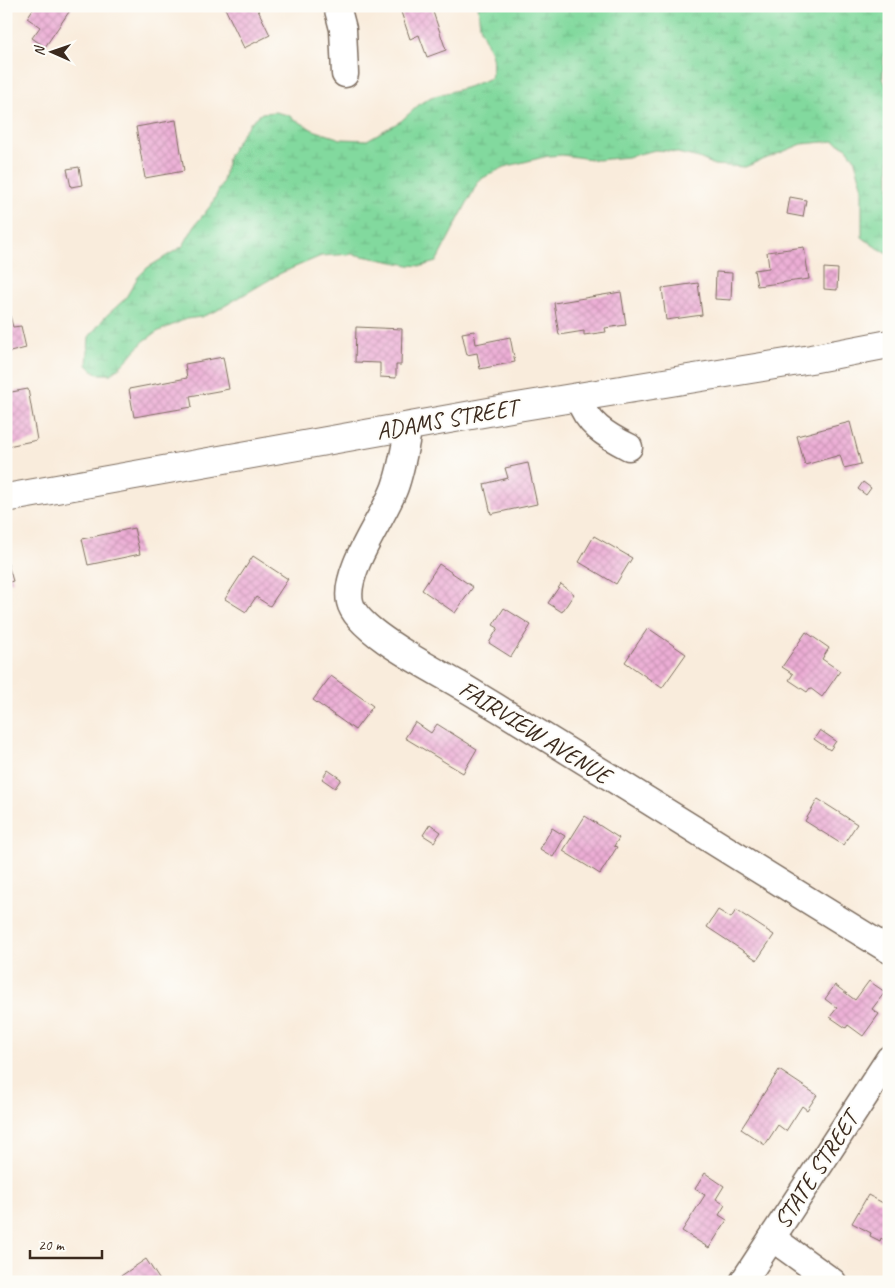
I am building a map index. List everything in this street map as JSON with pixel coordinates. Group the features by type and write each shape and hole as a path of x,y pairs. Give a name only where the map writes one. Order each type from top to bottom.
{"street":[{"path":"337,6 343,28 345,74"},
{"name":"ADAMS STREET","path":"6,498 409,426 811,359 889,344"},
{"path":"578,397 585,414 606,436 629,447"},
{"name":"FAIRVIEW AVENUE","path":"409,426 395,486 388,504 355,568 351,581 349,590 351,606 362,621 392,645 889,950"},
{"name":"STATE STREET","path":"743,1282 889,1059"},
{"path":"772,1238 833,1282"}],"green space":[{"path":"478,6 889,6 889,27 885,33 883,78 889,93 889,254 862,237 862,185 854,158 847,148 834,141 802,144 745,167 714,165 699,158 669,151 655,150 627,157 598,160 562,155 548,156 504,167 479,180 436,262 422,266 352,254 321,256 281,273 216,311 201,317 186,319 157,332 144,341 111,374 97,374 87,365 89,337 105,317 125,299 138,277 147,268 183,246 195,225 212,204 223,181 229,155 252,121 262,113 275,112 288,115 313,130 341,139 367,140 401,121 421,103 431,97 468,87 491,78 493,63 481,30"}],"building":[{"path":"35,6 73,6 45,47 32,38 40,27 27,18"},
{"path":"224,6 256,6 270,35 244,48"},
{"path":"399,6 431,6 446,50 427,57 419,35 410,39"},
{"path":"176,120 184,171 145,178 136,127"},
{"path":"79,167 82,185 71,187 67,169"},
{"path":"790,197 806,200 803,217 787,214"},
{"path":"804,247 809,279 757,286 754,270 769,268 767,252"},
{"path":"824,268 838,269 837,290 824,289"},
{"path":"716,272 732,273 731,300 715,299"},
{"path":"698,283 702,315 666,320 662,288"},
{"path":"621,292 626,325 605,328 606,332 584,335 584,331 559,335 554,303"},
{"path":"6,300 13,327 21,326 26,348 6,353"},
{"path":"356,327 402,329 401,365 396,365 396,378 380,377 380,363 355,362"},
{"path":"474,331 476,344 510,337 515,362 480,369 477,353 467,355 462,333"},
{"path":"223,357 229,389 190,396 192,407 134,417 129,389 187,378 185,364"},
{"path":"28,389 37,440 8,446 6,438 6,393"},
{"path":"850,422 861,464 844,468 840,455 805,465 797,436"},
{"path":"528,463 537,504 491,514 484,484 508,478 505,468"},
{"path":"863,482 871,488 866,495 858,489"},
{"path":"134,528 140,554 88,565 82,539"},
{"path":"594,536 632,558 616,584 579,562"},
{"path":"253,556 288,579 270,606 256,597 246,612 225,599"},
{"path":"6,558 13,581 6,583"},
{"path":"439,564 473,587 455,613 422,590"},
{"path":"561,584 574,594 562,612 548,603"},
{"path":"504,608 531,625 511,657 489,643 498,628 493,625"},
{"path":"648,628 686,654 662,688 625,662"},
{"path":"806,632 829,648 822,659 840,671 822,697 810,688 807,692 789,680 793,674 782,667"},
{"path":"331,676 373,706 355,730 313,700"},
{"path":"415,722 431,733 437,724 477,749 463,773 405,738"},
{"path":"820,730 836,741 830,750 814,739"},
{"path":"328,770 341,779 335,788 322,779"},
{"path":"818,799 857,824 843,845 805,821"},
{"path":"585,816 619,838 614,846 617,847 600,874 563,851"},
{"path":"430,824 441,832 434,842 423,835"},
{"path":"552,828 565,836 553,857 540,849"},
{"path":"718,910 731,918 736,910 774,935 757,960 707,927"},
{"path":"869,981 885,992 872,1009 879,1014 863,1036 848,1025 846,1028 830,1017 837,1008 825,999 835,985 855,1000"},
{"path":"779,1070 817,1095 807,1110 802,1106 786,1131 778,1125 765,1145 741,1129"},
{"path":"705,1173 724,1186 716,1199 725,1205 719,1215 727,1220 709,1248 682,1231 705,1195 695,1189"},
{"path":"868,1195 883,1203 886,1196 889,1197 889,1243 881,1238 880,1241 870,1236 871,1233 852,1223"},
{"path":"146,1259 161,1282 112,1282"}]}
